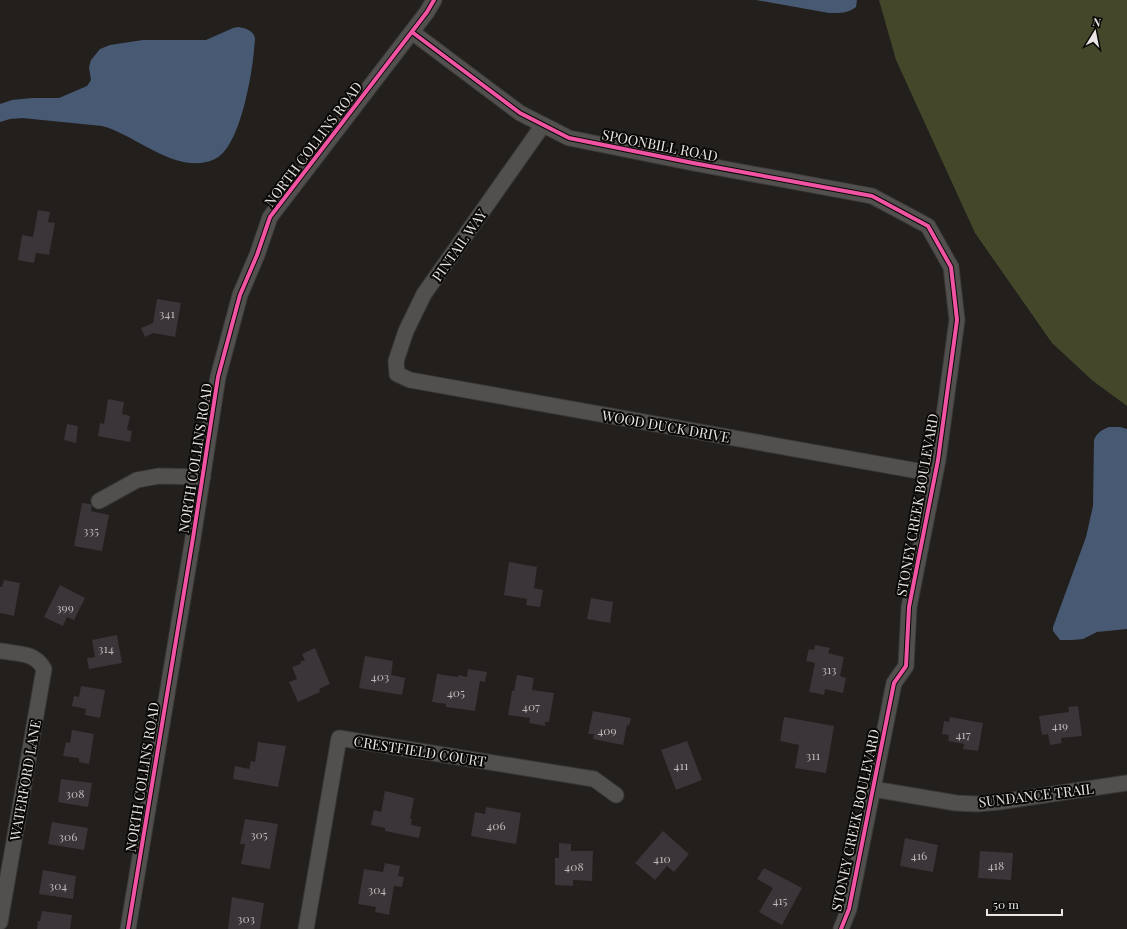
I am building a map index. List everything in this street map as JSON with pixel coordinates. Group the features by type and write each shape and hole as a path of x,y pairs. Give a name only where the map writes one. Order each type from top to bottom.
{"street":[{"name":"NORTH COLLINS ROAD","path":"128,929 220,369 240,295 257,255 270,217 412,32 434,0"},
{"name":"SPOONBILL ROAD","path":"412,32 520,113 568,138 872,196 928,226"},
{"name":"PINTAIL WAY","path":"397,374 396,361 406,331 424,294 543,125"},
{"name":"STONEY CREEK BOULEVARD","path":"841,929 849,909 894,683 906,666 909,607 935,474 957,320 951,267 928,226"},
{"name":"WOOD DUCK DRIVE","path":"397,374 410,380 935,474"},
{"path":"99,501 137,480 159,476 203,477"},
{"name":"WATERFORD LANE","path":"0,651 33,657 40,662 44,669 0,922"},
{"name":"CRESTFIELD COURT","path":"306,929 339,738 594,778 616,795"},
{"name":"SUNDANCE TRAIL","path":"873,789 956,803 977,804 1127,783"}],"green space":[{"path":"879,0 1127,0 1127,406 1093,381 1052,343 975,233 896,60"}],"water":[{"path":"756,0 857,0 856,7 853,9 846,12 829,13"},
{"path":"238,27 251,31 255,38 251,76 238,126 224,152 215,159 201,163 186,163 172,159 115,130 102,126 22,118 0,122 0,104 12,100 59,98 87,86 91,80 89,67 91,60 100,49 110,45 143,40 206,40"},
{"path":"1109,427 1120,427 1127,429 1127,629 1097,632 1083,639 1060,640 1053,631 1053,627 1086,537 1093,506 1094,440 1098,433"}],"building":[{"path":"38,210 50,212 48,222 55,223 49,255 36,253 34,263 18,260 22,235 33,237"},
{"path":"157,299 181,303 175,337 153,333 145,337 141,328 153,323"},
{"path":"108,399 124,402 122,414 130,416 127,430 132,431 130,442 98,436 100,423 104,424"},
{"path":"67,424 78,426 76,443 64,440"},
{"path":"82,503 91,504 91,511 109,515 102,551 74,546"},
{"path":"509,562 537,567 534,588 543,590 540,607 526,605 527,599 504,595"},
{"path":"4,580 20,583 14,616 0,613 0,587 2,587"},
{"path":"60,585 85,598 74,620 67,617 63,626 44,617"},
{"path":"591,598 613,602 610,623 587,619"},
{"path":"117,635 122,663 89,669 87,658 95,657 92,640"},
{"path":"815,645 830,648 828,653 844,657 840,676 846,678 843,693 825,689 824,695 809,692 815,663 806,661 809,649 814,650"},
{"path":"315,648 330,684 319,689 320,692 298,702 289,682 297,679 292,667 301,664 300,662 305,660 302,654"},
{"path":"365,656 393,661 391,675 405,678 402,695 359,688"},
{"path":"468,669 487,672 485,682 480,681 475,711 446,707 446,704 432,702 437,674 467,677"},
{"path":"517,675 534,678 532,690 554,693 549,722 545,722 545,726 529,723 530,718 508,715 512,691 514,691"},
{"path":"81,686 105,690 100,718 85,715 86,709 72,706 74,696 79,697"},
{"path":"1078,706 1082,736 1061,738 1062,743 1050,745 1048,734 1042,735 1039,716 1069,712 1068,707"},
{"path":"593,711 631,718 629,726 627,725 623,745 593,739 594,734 588,734"},
{"path":"784,717 834,726 826,773 795,768 799,745 780,741"},
{"path":"950,717 983,723 978,751 963,749 964,744 948,741 949,735 942,734 944,721 949,722"},
{"path":"72,730 94,734 89,764 79,762 79,758 63,756 66,742 70,743"},
{"path":"687,741 702,780 676,790 661,750"},
{"path":"258,742 286,746 278,787 233,779 235,766 249,769 251,761 255,762"},
{"path":"61,779 92,783 88,807 58,802"},
{"path":"385,791 414,798 410,819 412,819 411,825 421,827 419,838 385,831 385,828 371,825 374,810 381,812"},
{"path":"486,807 521,813 516,844 471,836 475,812 485,814"},
{"path":"245,819 278,824 270,869 241,864 245,844 240,844"},
{"path":"52,822 88,828 84,850 48,844"},
{"path":"663,831 689,854 674,872 667,866 655,880 635,863"},
{"path":"905,838 938,845 933,872 900,866"},
{"path":"559,843 571,844 571,851 593,851 592,881 573,880 573,886 555,885 555,858 559,858"},
{"path":"980,851 1013,853 1011,880 978,878"},
{"path":"385,863 400,866 398,876 404,877 402,887 394,886 389,915 375,912 376,907 358,904 364,869 383,872"},
{"path":"764,868 802,888 782,925 759,912 773,888 757,879"},
{"path":"43,870 76,876 73,899 39,894"},
{"path":"232,897 264,903 260,929 228,929"},
{"path":"42,911 72,915 70,929 37,929"}],"cycle path":[{"path":"128,929 193,538 218,377 240,295 257,255 270,217 427,12 434,0"},
{"path":"412,32 520,113 569,138 693,163 872,196 928,226 951,267 957,320 938,460 909,607 906,666 894,683 849,909 841,929"}]}
